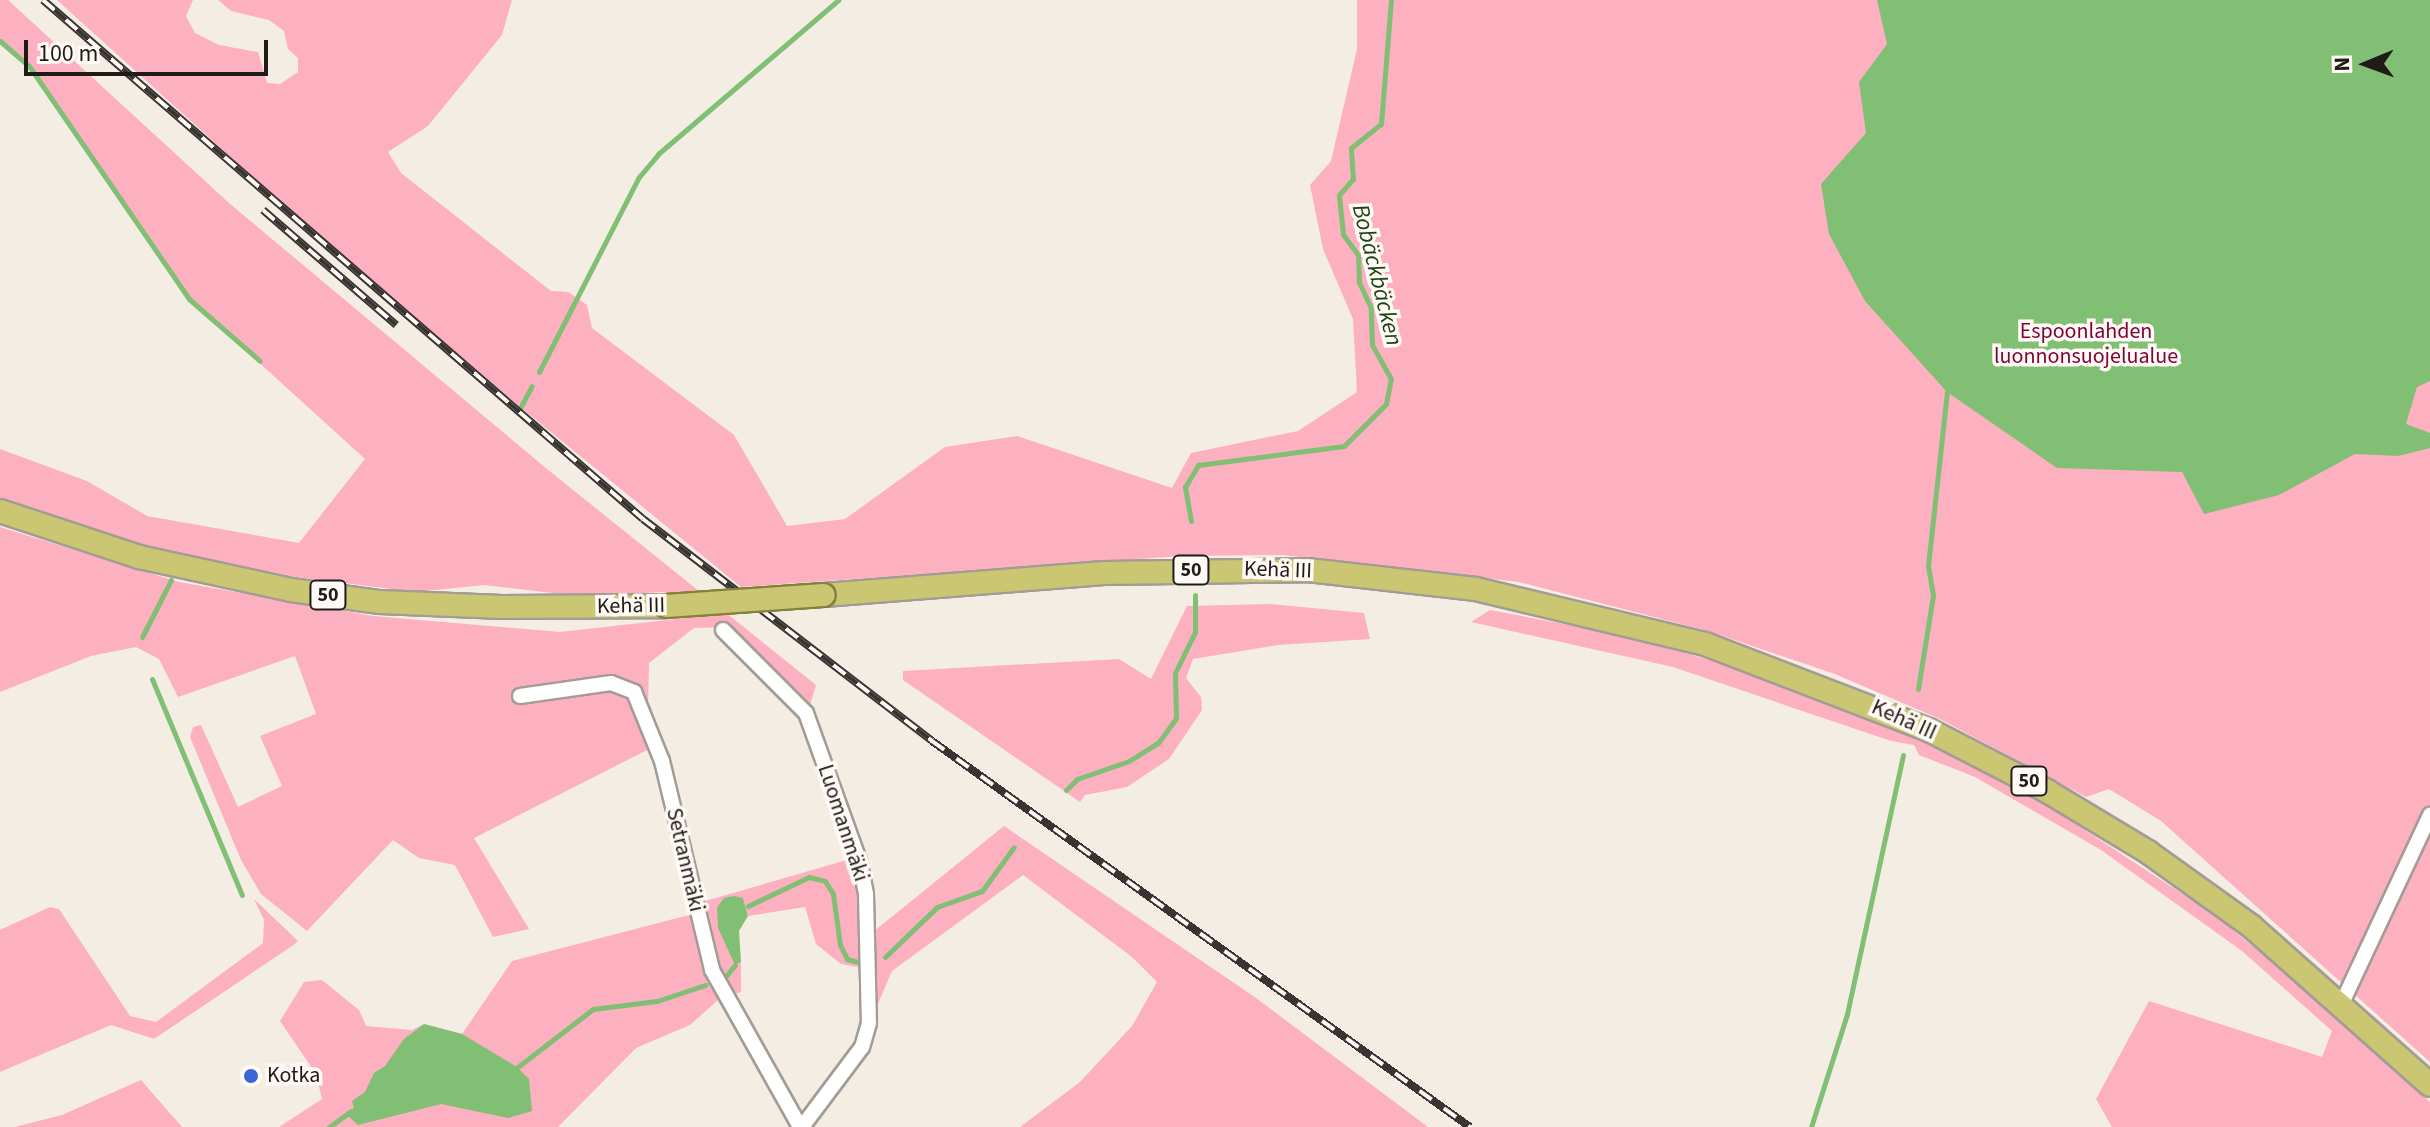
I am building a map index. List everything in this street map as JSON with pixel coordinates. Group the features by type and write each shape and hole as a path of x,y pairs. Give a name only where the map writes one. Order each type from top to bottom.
{"highway":[{"name":"Kehä III","path":"0,511 139,557 291,590 380,602 502,607 666,606 1104,573 1307,570 1476,589 1631,624 1819,684 1989,760 2148,852 2251,926 2342,1003 2430,1085"}],"street":[{"name":"Luomanmäki","path":"723,630 806,713 860,863 866,894 869,1023 862,1047 801,1127"},
{"name":"Setranmäki","path":"520,696 611,683 634,692 662,761 712,970 801,1127"},
{"path":"2342,1003 2430,815"}],"green space":[{"path":"0,0 8,0 229,203 547,469 816,685 810,705 727,627 694,628 649,663 647,750 474,838 529,929 493,937 455,865 419,858 393,840 307,931 261,894 241,860 190,737 193,727 201,725 238,807 282,786 260,736 316,714 295,656 178,697 159,659 136,647 91,656 0,692 0,527 179,582 373,616 560,632 686,618 665,592 578,596 484,585 416,592 296,577 120,541 0,497 0,449 87,481 147,516 299,543 365,459 189,299 29,66 0,41"},
{"name":"Espoonlahden luonnonsuojelualue","path":"57,0 193,0 186,16 195,33 219,45 258,52 267,83 280,84 298,72 298,58 288,49 284,31 269,20 231,11 218,0 512,0 502,35 428,126 388,152 401,173 551,291 568,292 587,305 592,328 734,435 787,526 845,519 945,447 1017,436 1172,488 1191,453 1298,431 1357,392 1353,319 1323,249 1310,185 1331,161 1357,49 1357,0 2430,0 2430,1062 2161,821 2109,789 2086,797 1940,719 1835,674 1708,631 1519,582 1283,555 1181,556 741,587 391,302"},
{"path":"1271,604 1364,613 1370,639 1278,645 1193,659 1186,678 1201,697 1202,710 1169,759 1127,787 1085,795 1080,802 903,680 903,671 1119,659 1151,679 1187,606"},
{"path":"1490,610 1637,638 1768,678 1925,742 2042,802 2213,914 2316,997 2430,1102 2430,1127 2112,1127 2096,1099 2149,1001 2322,1057 2332,1031 2242,951 2101,850 1975,777 1919,755 1914,745 1891,741 1673,667 1471,622"},
{"path":"1004,826 1256,998 1428,1127 1020,1127 1080,1082 1132,1026 1157,982 1132,957 1023,875 892,971 877,1006 873,932"},
{"path":"850,859 859,896 864,968 841,964 816,944 805,907 748,916 743,898 735,965 741,962 741,992 718,1000 690,1025 636,1048 558,1127 279,1127 322,1099 316,1074 280,1021 304,982 322,980 359,1010 366,1026 412,1030 424,1024 462,1034 512,961 689,915 702,902"},
{"path":"254,899 298,941 295,944 154,1039 111,1025 0,1072 0,930 50,907 59,909 130,1016 156,1022 263,943 264,920"},
{"path":"141,1080 182,1127 15,1127 62,1115"}],"shaded area":[{"path":"1877,0 2430,0 2430,381 2417,387 2406,424 2430,433 2430,448 2398,456 2355,454 2279,495 2204,514 2182,472 2057,468 1947,392 1865,301 1829,234 1821,184 1866,133 1859,82 1887,44"},
{"path":"724,898 743,898 748,916 739,931 741,962 735,965 718,928 717,908"},
{"path":"424,1024 462,1034 517,1067 529,1079 532,1111 508,1118 441,1104 358,1125 346,1114 354,1108 352,1101 365,1092 374,1073 385,1066 404,1039"}],"waterway":[{"path":"539,372 639,177 658,154 838,0"},
{"name":"Bobäckbäcken","path":"1191,521 1185,487 1198,465 1344,446 1386,404 1391,379 1372,345 1371,308 1359,282 1358,255 1343,234 1339,195 1353,179 1351,148 1381,124 1391,0"},
{"path":"0,41 29,66 189,299 260,361"},
{"path":"519,410 532,386"},
{"path":"1918,689 1933,595 1928,566 1947,392"},
{"path":"142,637 171,580"},
{"name":"Bobäckbäcken","path":"1066,790 1077,779 1129,761 1158,743 1176,718 1175,673 1195,632 1195,595"},
{"path":"152,679 242,895"},
{"path":"1811,1127 1847,1014 1903,755"},
{"name":"Bobäckbäcken","path":"885,957 937,907 982,891 1014,847"},
{"name":"Bobäckbäcken","path":"748,906 809,877 825,881 833,894 840,945 847,959 858,962"},
{"name":"Bobäckbäcken","path":"726,976 735,965"},
{"name":"Bobäckbäcken","path":"515,1069 593,1009 657,1001 705,985"},
{"name":"Bobäckbäcken","path":"329,1127 351,1111"}],"railway":[{"path":"43,0 643,519 932,741 1470,1127"},
{"path":"263,210 396,325"}],"place":[{"name":"Kotka","path":"251,1076"}]}
